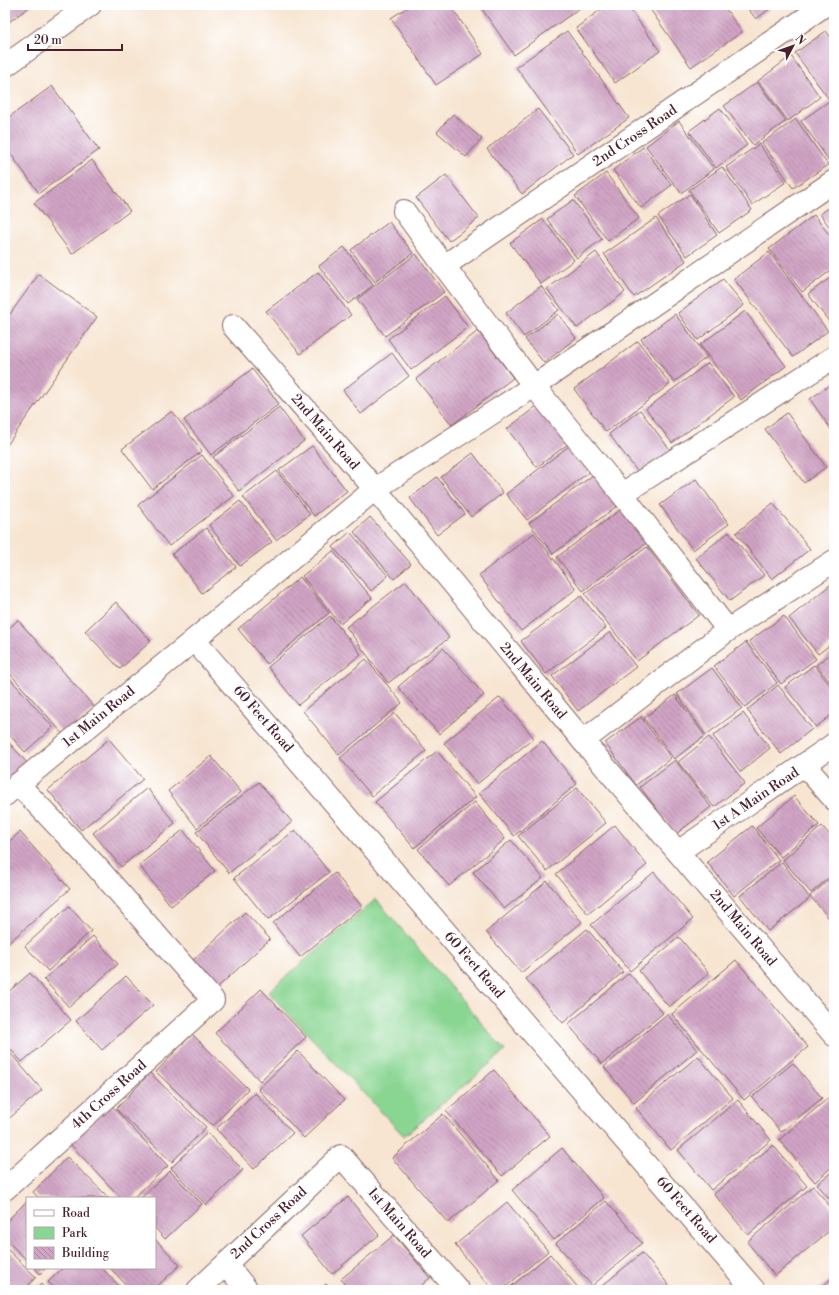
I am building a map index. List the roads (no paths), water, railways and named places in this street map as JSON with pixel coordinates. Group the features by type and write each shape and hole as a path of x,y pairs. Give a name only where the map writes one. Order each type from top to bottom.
{"street":[{"path":"5,66 90,5"},
{"name":"2nd Cross Road","path":"444,266 826,5"},
{"name":"1st Main Road","path":"11,790 194,640 374,489 534,386 834,181"},
{"path":"404,211 534,386 622,494 728,630"},
{"name":"2nd Main Road","path":"233,326 374,489 583,741 834,1035"},
{"path":"622,494 834,356"},
{"path":"583,741 728,630 834,561"},
{"name":"60 Feet Road","path":"194,640 754,1290"},
{"name":"1st A Main Road","path":"678,852 805,766 834,744"},
{"path":"805,766 834,799"},
{"name":"4th Cross Road","path":"5,1189 213,1000 95,864 11,790"},
{"name":"2nd Cross Road","path":"198,1290 341,1156"},
{"name":"1st Main Road","path":"341,1156 458,1290"},
{"path":"226,1264 247,1290"}]}
